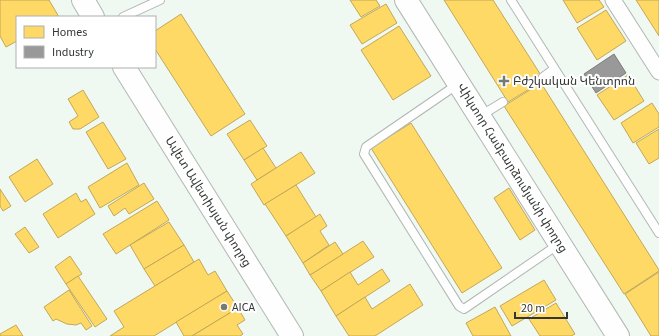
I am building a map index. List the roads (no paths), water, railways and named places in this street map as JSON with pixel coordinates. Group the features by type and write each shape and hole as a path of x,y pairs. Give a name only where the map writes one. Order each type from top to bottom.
{"street":[{"path":"83,0 92,16"},
{"name":"Վիկտոր Համբարձումյանի փողոց","path":"406,0 618,336"},
{"path":"613,0 659,72"},
{"name":"Ավետ Ավետիսյան փողոց","path":"125,68 292,336"}],"lane":[{"path":"126,16 160,0"},
{"path":"511,0 659,233"},
{"path":"542,76 554,69"},
{"path":"459,84 366,147 364,154 459,306 464,309 560,244"},
{"path":"479,116 503,102"}],"place":[{"name":"Բժշկական Կենտրոն","path":"504,81"},
{"name":"AICA","path":"224,307"}]}
